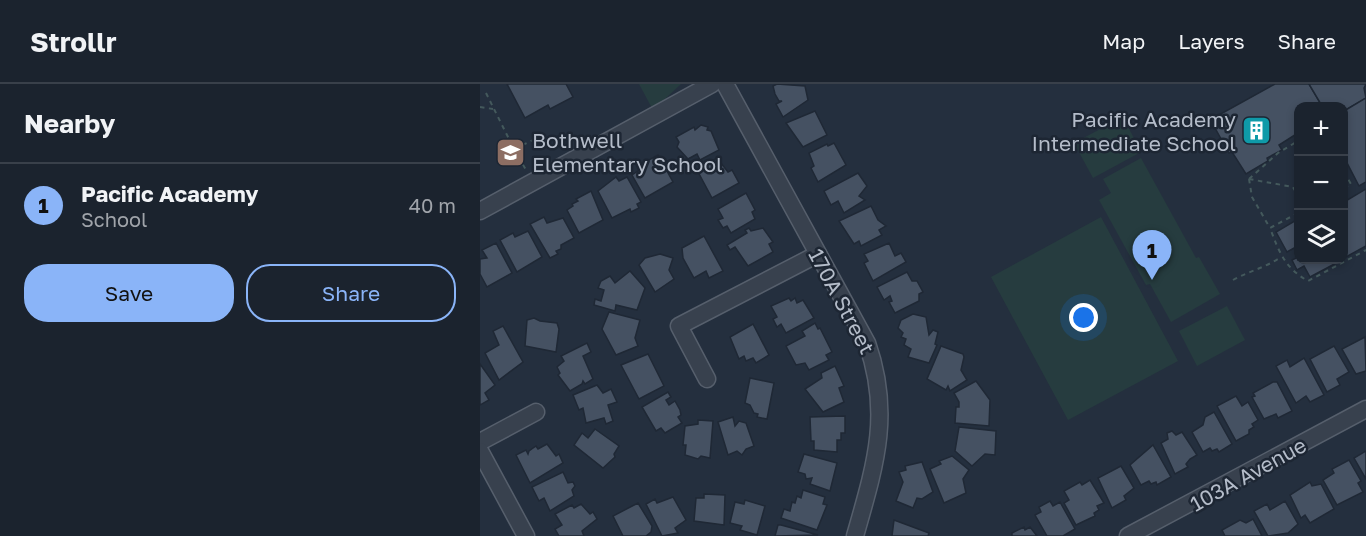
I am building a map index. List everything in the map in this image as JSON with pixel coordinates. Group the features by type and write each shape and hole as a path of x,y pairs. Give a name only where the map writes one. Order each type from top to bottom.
{"street":[{"path":"480,211 712,84"},
{"name":"170A Street","path":"725,84 867,342 880,387 880,438 855,536"},
{"path":"707,379 679,326 818,254"},
{"name":"103A Avenue","path":"1128,536 1366,409"},
{"path":"480,442 536,412"},
{"path":"480,451 526,536"}],"path":[{"path":"486,93 529,174"},
{"path":"480,107 493,109"},
{"path":"514,149 546,134"},
{"path":"1249,180 1278,153 1294,144"},
{"path":"1348,179 1351,184"},
{"path":"1249,180 1294,189"},
{"path":"1249,180 1252,197 1270,228 1281,257 1293,272 1308,281 1366,250"},
{"path":"1270,228 1294,216"},
{"path":"1233,280 1250,270 1262,269 1281,257"}],"green space":[{"path":"639,84 681,84 653,110"},
{"path":"1123,117 1141,152 1093,178 1074,143"},
{"path":"1141,158 1196,258 1199,257 1220,294 1171,322 1150,284 1146,285 1099,200 1111,193 1103,179"},
{"path":"1101,217 1178,361 1068,420 991,277"},
{"path":"1227,306 1245,340 1197,366 1179,331"}],"building":[{"path":"507,84 566,84 573,97 550,109 548,105 525,118"},
{"path":"777,84 805,86 808,100 783,117 776,104 782,101 779,101 775,94 773,86"},
{"name":"Pacific Academy Intermediate School","path":"1275,84 1309,84 1320,102 1294,102 1294,136 1279,145 1282,150 1246,174 1232,152 1229,153 1215,128 1222,124 1217,116"},
{"path":"1309,84 1366,84 1364,88 1366,98 1348,109 1348,102 1320,102"},
{"path":"1366,98 1366,182 1359,186 1348,165 1348,109"},
{"path":"815,111 827,135 803,147 786,123"},
{"path":"701,125 708,127 707,130 711,131 719,150 700,160 697,154 688,159 677,147 679,142 676,137 694,127 695,130"},
{"path":"834,143 846,165 818,182 811,168 814,166 809,153"},
{"path":"658,155 673,182 645,198 632,175 647,165 645,162"},
{"path":"717,158 728,172 732,170 739,183 712,198 697,170"},
{"path":"858,173 867,186 859,196 865,200 844,213 838,201 831,205 824,191"},
{"path":"616,177 619,181 627,177 641,202 637,204 639,208 631,212 630,209 612,218 598,191"},
{"path":"1366,189 1366,246 1348,256 1348,210 1348,200"},
{"path":"591,191 603,220 579,233 567,210 578,201 576,199"},
{"path":"746,193 755,210 752,212 755,219 731,233 727,226 723,228 718,220 723,218 718,209"},
{"path":"871,206 878,220 886,226 879,230 882,235 861,246 859,241 854,244 839,221"},
{"path":"544,217 547,223 563,218 574,238 561,245 561,249 556,251 558,254 550,258 530,224"},
{"path":"1294,221 1294,248 1287,252 1276,232"},
{"path":"749,228 751,231 763,228 773,242 769,244 773,252 748,266 735,247 730,250 727,245 747,233 745,230"},
{"path":"528,231 542,257 517,272 500,240 513,233 515,237"},
{"path":"704,236 723,271 709,278 706,271 694,278 683,258 682,248"},
{"path":"496,243 512,273 487,287 480,274 480,259 487,258 482,250"},
{"path":"889,243 895,256 901,253 906,262 873,281 864,263 868,261 864,254"},
{"path":"660,254 673,258 669,270 674,279 655,292 639,265 645,258"},
{"path":"1294,264 1334,264 1310,277 1304,266 1297,270"},
{"path":"630,271 645,288 637,310 616,305 615,311 594,305 595,299 601,301 604,290 598,288 601,281 610,276 615,283"},
{"path":"907,272 912,281 917,281 923,292 919,294 919,301 895,313 889,302 892,301 890,296 884,300 877,287"},
{"path":"789,298 791,301 795,298 797,303 803,300 814,318 786,333 781,324 777,327 773,319 777,317 771,306"},
{"path":"609,312 640,320 635,338 638,346 616,355 602,329"},
{"path":"913,314 926,317 929,335 933,330 938,332 935,344 937,345 929,363 908,357 911,349 904,345 906,339 901,337 903,333 898,328 901,320"},
{"path":"534,318 557,323 559,329 556,352 525,346 527,320"},
{"path":"815,323 832,352 826,355 829,360 809,370 805,363 796,365 786,346 805,336 802,331"},
{"path":"753,324 769,355 756,363 753,358 746,361 744,356 739,359 730,337"},
{"path":"503,326 523,362 499,380 485,353 499,345 493,331"},
{"path":"1365,337 1366,371 1356,374 1342,349"},
{"path":"587,343 591,352 583,356 593,379 585,384 583,381 570,391 558,375 560,373 557,367 564,361 561,356"},
{"path":"941,346 963,354 964,357 961,370 967,380 950,391 948,386 946,390 927,379"},
{"path":"1334,346 1349,372 1337,379 1340,385 1327,392 1310,359"},
{"path":"648,354 664,386 639,399 621,365"},
{"path":"1304,358 1324,395 1310,402 1306,396 1296,403 1276,366 1287,360 1290,367"},
{"path":"480,364 495,385 485,393 489,400 480,405"},
{"path":"835,366 844,386 839,388 844,402 823,412 805,389 822,378 821,373"},
{"path":"750,378 774,383 767,419 757,417 758,414 754,413 750,405 745,403"},
{"path":"976,381 990,400 989,426 955,423 956,407 959,407 959,402 954,393"},
{"path":"1277,382 1292,411 1278,418 1276,414 1264,419 1252,397 1255,396 1253,393"},
{"path":"597,385 603,393 611,389 617,402 608,405 613,421 606,424 604,418 586,423 583,408 579,410 573,395"},
{"path":"668,392 671,397 666,400 669,405 675,401 680,410 681,415 678,417 682,423 665,433 661,428 656,431 642,407"},
{"path":"1236,396 1242,406 1248,402 1258,420 1252,424 1254,427 1249,430 1249,434 1236,441 1217,406"},
{"path":"1214,412 1232,444 1219,452 1217,449 1212,451 1210,448 1203,452 1192,432 1203,425 1205,417"},
{"path":"845,416 845,433 841,433 841,440 837,440 837,452 814,450 814,441 811,441 810,417"},
{"path":"733,417 735,426 739,421 746,423 754,446 746,449 742,455 737,451 728,455 718,422"},
{"path":"698,420 713,421 710,458 701,456 698,459 685,455 686,445 683,445 685,426 698,424"},
{"path":"959,427 996,431 995,455 985,454 972,466 955,451"},
{"path":"595,429 619,446 614,454 615,457 603,468 574,445 582,433 588,438"},
{"path":"1172,431 1176,435 1182,432 1197,455 1186,464 1188,467 1175,474 1161,443 1168,439 1167,433"},
{"path":"547,444 556,456 559,454 563,463 530,483 516,455 526,450 528,454 536,446 538,449"},
{"path":"1153,445 1171,477 1157,485 1156,482 1151,484 1149,481 1141,485 1130,465"},
{"path":"1366,451 1366,479 1354,458"},
{"path":"804,454 837,463 830,491 810,484 812,478 806,479 805,474 798,472"},
{"path":"952,456 969,470 963,479 966,493 944,503 930,469 941,464 939,461"},
{"path":"1349,460 1361,481 1358,483 1363,492 1337,505 1323,480 1334,473 1332,469"},
{"path":"922,462 933,492 922,499 917,498 913,508 896,501 903,482 899,472 906,470 905,466"},
{"path":"1121,466 1134,488 1124,496 1126,500 1112,508 1098,478"},
{"path":"563,472 568,483 573,482 575,486 572,490 574,496 550,511 544,498 539,501 532,487"},
{"path":"1090,480 1104,503 1097,506 1099,510 1094,513 1095,516 1076,525 1064,503 1069,500 1064,491 1080,482 1082,485"},
{"path":"1310,482 1312,486 1321,484 1334,509 1310,523 1305,515 1301,518 1290,495"},
{"path":"803,490 825,497 823,504 827,505 817,530 781,518 784,509 790,511 792,502 795,503 797,496 801,498"},
{"path":"704,494 725,495 724,525 694,521 696,498 704,498"},
{"path":"673,497 686,520 675,528 678,533 662,536 646,504 655,499 657,503"},
{"path":"745,500 765,506 757,535 740,530 742,526 730,523 735,502 744,504"},
{"path":"1050,501 1053,506 1060,502 1075,529 1063,536 1047,536 1035,515 1041,512 1039,507"},
{"path":"1285,501 1298,524 1288,533 1268,536 1254,511 1267,504 1270,510"},
{"path":"638,503 652,526 651,532 646,536 623,536 613,516"},
{"path":"581,504 590,514 593,512 597,519 582,531 584,536 559,536 555,529 562,525 555,514 572,505 574,508"},
{"path":"1253,519 1262,536 1225,536 1222,530 1240,520 1246,523"},
{"path":"894,520 929,533 928,536 892,536"},
{"path":"778,525 781,525 818,535 775,536"},
{"path":"1024,527 1025,530 1030,527 1037,536 1012,536 1012,533"}],"place":[{"name":"Pacific Academy Intermediate School","path":"1257,131"},
{"name":"Bothwell Elementary School","path":"511,152"},
{"name":"Pacific Academy","path":"1152,280"}]}
